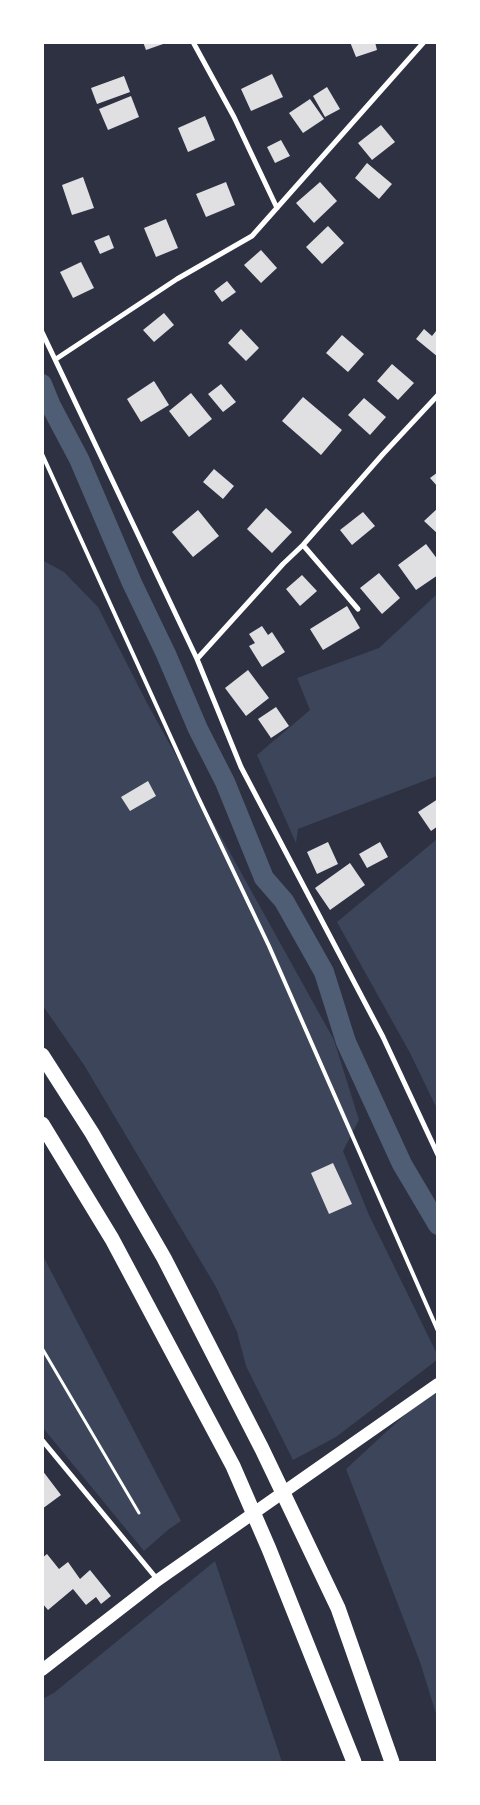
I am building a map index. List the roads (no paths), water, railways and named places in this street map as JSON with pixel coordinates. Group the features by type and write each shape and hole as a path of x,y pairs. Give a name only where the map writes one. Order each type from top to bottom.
{"highway":[{"path":"42,1055 92,1133 164,1258 262,1449 338,1608 392,1762"},
{"path":"42,1124 112,1239 233,1466 270,1550 354,1762"}],"main road":[{"path":"42,1670 158,1580 438,1384"}],"street":[{"path":"193,42 234,117 277,208"},
{"path":"56,359 177,279 252,236 424,42"},
{"path":"42,332 196,659 241,767 383,1037 438,1155"},
{"path":"196,659 303,545 438,395"},
{"path":"303,545 358,609"},
{"path":"42,1440 158,1580"}],"lane":[{"path":"42,454 198,797 269,946 438,1331"}],"waterway":[{"path":"42,384 51,406 79,459 132,583 166,654 198,729 225,782 264,878 284,901 324,972 346,1042 402,1164 438,1225"}]}
